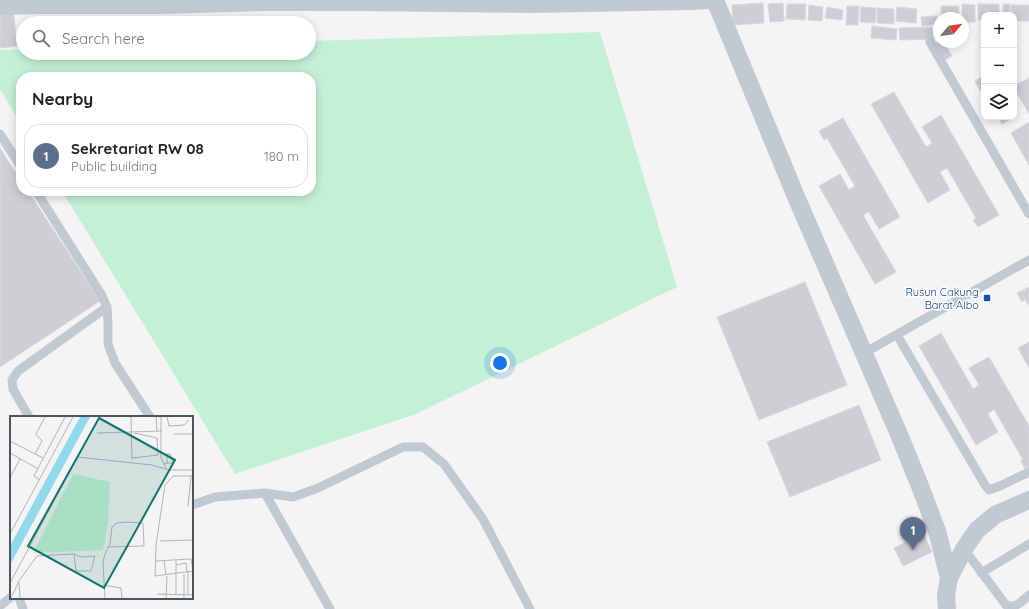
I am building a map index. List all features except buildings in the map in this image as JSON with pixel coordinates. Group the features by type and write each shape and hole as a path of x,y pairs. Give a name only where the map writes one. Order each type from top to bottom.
{"street":[{"path":"0,6 160,5 264,2 533,4 711,0"},
{"path":"715,0 797,199 920,486 937,531 949,578"},
{"path":"947,609 946,595 949,578 976,530 995,515 1029,500"}],"lane":[{"path":"930,42 1029,214"},
{"path":"0,134 16,159"},
{"path":"39,196 101,294 107,307 108,344 115,363 149,416"},
{"path":"864,353 1029,260"},
{"path":"28,416 14,389 12,380 18,371 107,307"},
{"path":"897,334 989,490 1029,472"},
{"path":"193,505 216,498 265,493 293,497 318,488 403,447 423,448 444,464 483,519 530,609"},
{"path":"265,493 330,609"},
{"path":"981,573 1029,544"},
{"path":"964,549 1006,605 1015,607 1029,596"},
{"path":"0,606 10,598"},
{"path":"19,599 23,609"}],"green space":[{"path":"600,32 677,287 416,414 235,474 65,196 316,196 316,72 16,72 16,116 0,89 0,50 16,49 16,60 316,60 316,41"}],"place":[{"name":"Rusun Cakung Barat Albo","path":"987,298"},
{"name":"Sekretariat RW 08","path":"913,550"}]}
